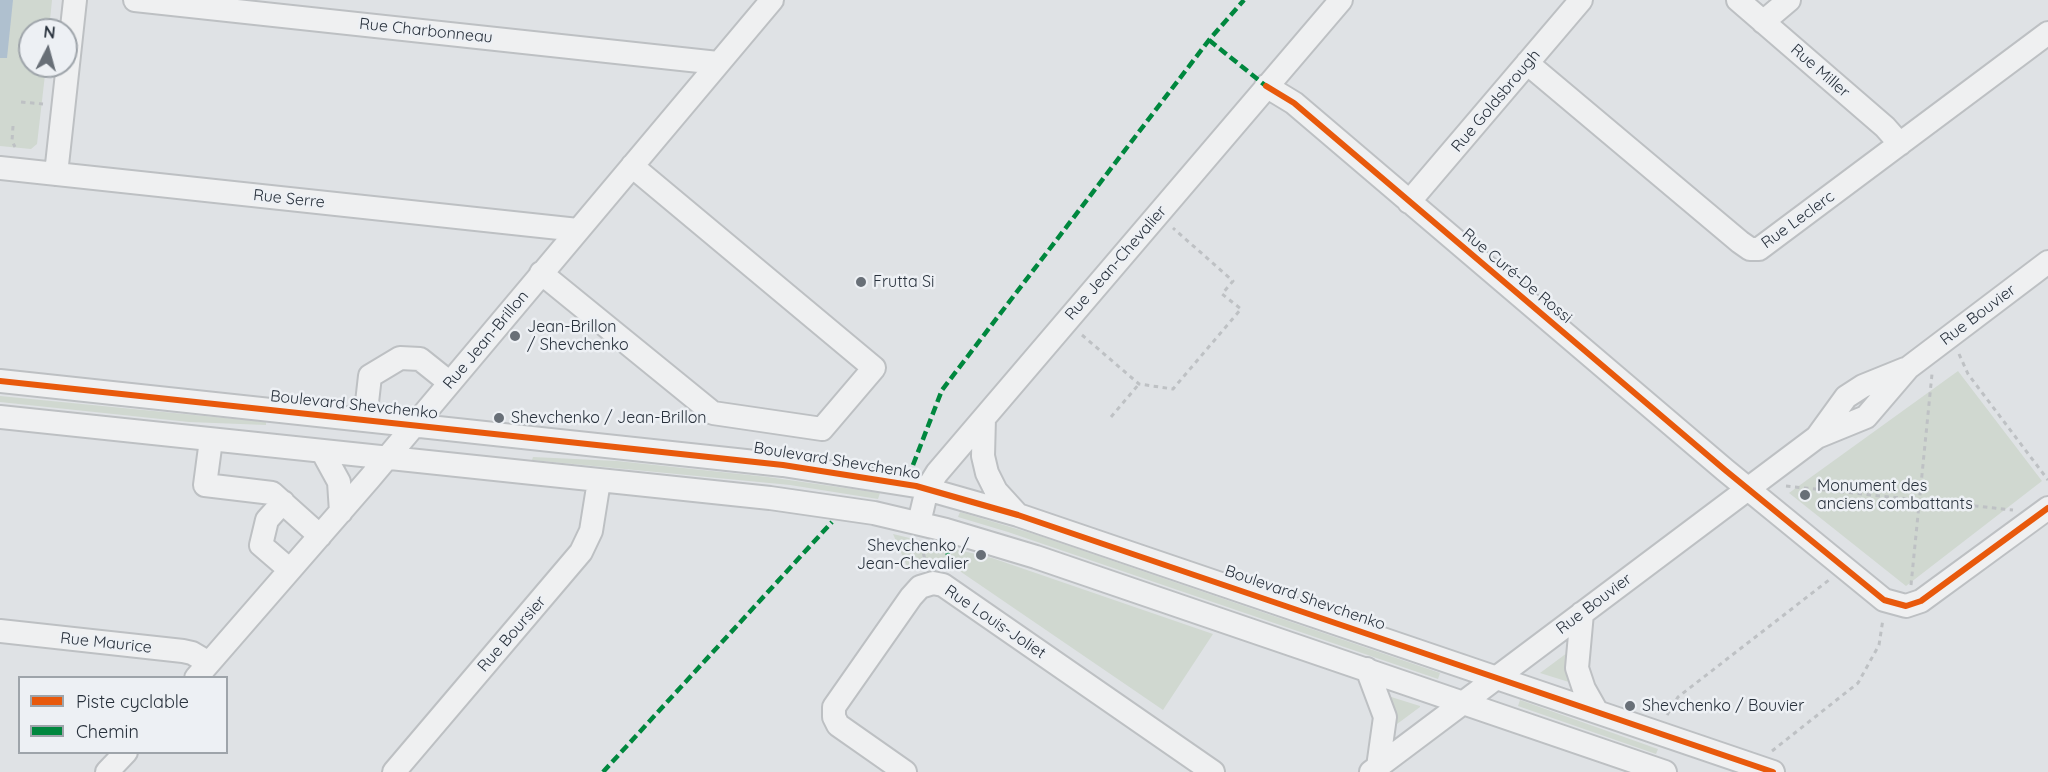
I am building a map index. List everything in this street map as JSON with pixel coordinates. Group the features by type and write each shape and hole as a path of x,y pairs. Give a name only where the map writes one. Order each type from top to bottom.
{"street":[{"path":"56,174 75,0"},
{"name":"Rue Charbonneau","path":"135,0 718,63"},
{"name":"Rue Jean-Brillon","path":"203,670 320,537 772,0"},
{"name":"Rue Jean-Chevalier","path":"919,523 927,489 937,473 1341,0"},
{"name":"Rue Goldsbrough","path":"1409,202 1581,0"},
{"name":"Rue Miller","path":"1738,0 1886,127 1900,144"},
{"path":"1763,22 1788,0"},
{"name":"Rue Leclerc","path":"1527,63 1750,249 1759,249 1769,244 2048,33"},
{"name":"Rue Curé-De Rossi","path":"1266,86 1294,103 1876,595 1898,606 1913,605 1930,596 2048,508"},
{"path":"542,273 713,413 822,429 874,368 632,166"},
{"name":"Rue Serre","path":"0,168 578,230"},
{"name":"Rue Bouvier","path":"1375,769 1816,437 1863,420 1876,408 1908,368 2048,262"},
{"path":"365,420 370,376 400,358 420,359 450,383"},
{"name":"Boulevard Shevchenko","path":"0,381 811,468 927,489 1018,515 1598,712 1771,763"},
{"path":"0,417 797,501 919,523 1029,554 1665,772"},
{"path":"984,418 983,456 987,473 996,491 1018,515"},
{"path":"211,440 205,485 272,493 320,537"},
{"path":"322,451 339,482 341,512"},
{"name":"Rue Boursier","path":"394,772 581,552 591,531 599,481"},
{"path":"283,502 267,520 261,545 290,570"},
{"name":"Rue Louis-Joliet","path":"905,772 838,725 834,717 834,707 911,597 920,587 933,583 943,585 1213,772"},
{"path":"1582,613 1576,668 1584,689 1598,712"},
{"name":"Rue Maurice","path":"0,631 183,651 192,653 203,670"},
{"path":"1367,669 1385,717 1375,769"},
{"path":"107,772 125,754"}],"path":[{"path":"21,102 43,104"},
{"path":"13,126 12,141 15,147"},
{"path":"1078,332 1140,384 1173,389 1240,309 1222,294 1233,281 1169,225"},
{"path":"1959,354 1968,374 2048,480"},
{"path":"1911,590 1932,375"},
{"path":"1111,417 1140,384"},
{"path":"1786,486 2018,510"},
{"path":"922,552 926,563"},
{"path":"1665,718 1678,697 1831,579"},
{"path":"1771,763 1790,735 1858,683 1879,645 1883,619"}],"shaded area":[{"path":"0,0 52,0 50,18 18,18 18,78 45,78 37,144 31,149 0,146"},
{"path":"1958,371 2042,481 1906,586 1789,493"},
{"path":"0,396 266,422 266,425 189,422 0,402"},
{"path":"533,457 617,461 768,477 880,493 878,499 790,485 532,460"},
{"path":"960,512 1034,534 1440,673 1438,679 958,517"},
{"path":"893,534 992,558 1213,634 1163,710 945,561 926,558 907,566"},
{"path":"1567,653 1572,683 1540,673"},
{"path":"1388,696 1420,706 1420,707 1393,727"},
{"path":"1520,700 1658,749 1656,754 1518,706"}],"water":[{"path":"0,0 13,0 7,58 0,58"}],"marked path":[{"path":"913,465 942,390 1209,40 1244,0"},
{"path":"1209,40 1266,86"},
{"path":"603,772 832,522"},
{"path":"946,546 951,569"}],"cycle path":[{"path":"1266,86 1294,103 1725,470 1884,600 1906,606 1921,601 2048,508"},
{"path":"0,381 783,465 916,486 1018,515 1773,772"}],"place":[{"name":"Frutta Si","path":"861,282"},
{"name":"Jean-Brillon / Shevchenko","path":"515,336"},
{"name":"Shevchenko / Jean-Brillon","path":"499,418"},
{"name":"Monument des anciens combattants","path":"1805,495"},
{"name":"Shevchenko / Jean-Chevalier","path":"981,555"},
{"name":"Shevchenko / Bouvier","path":"1630,706"}]}
